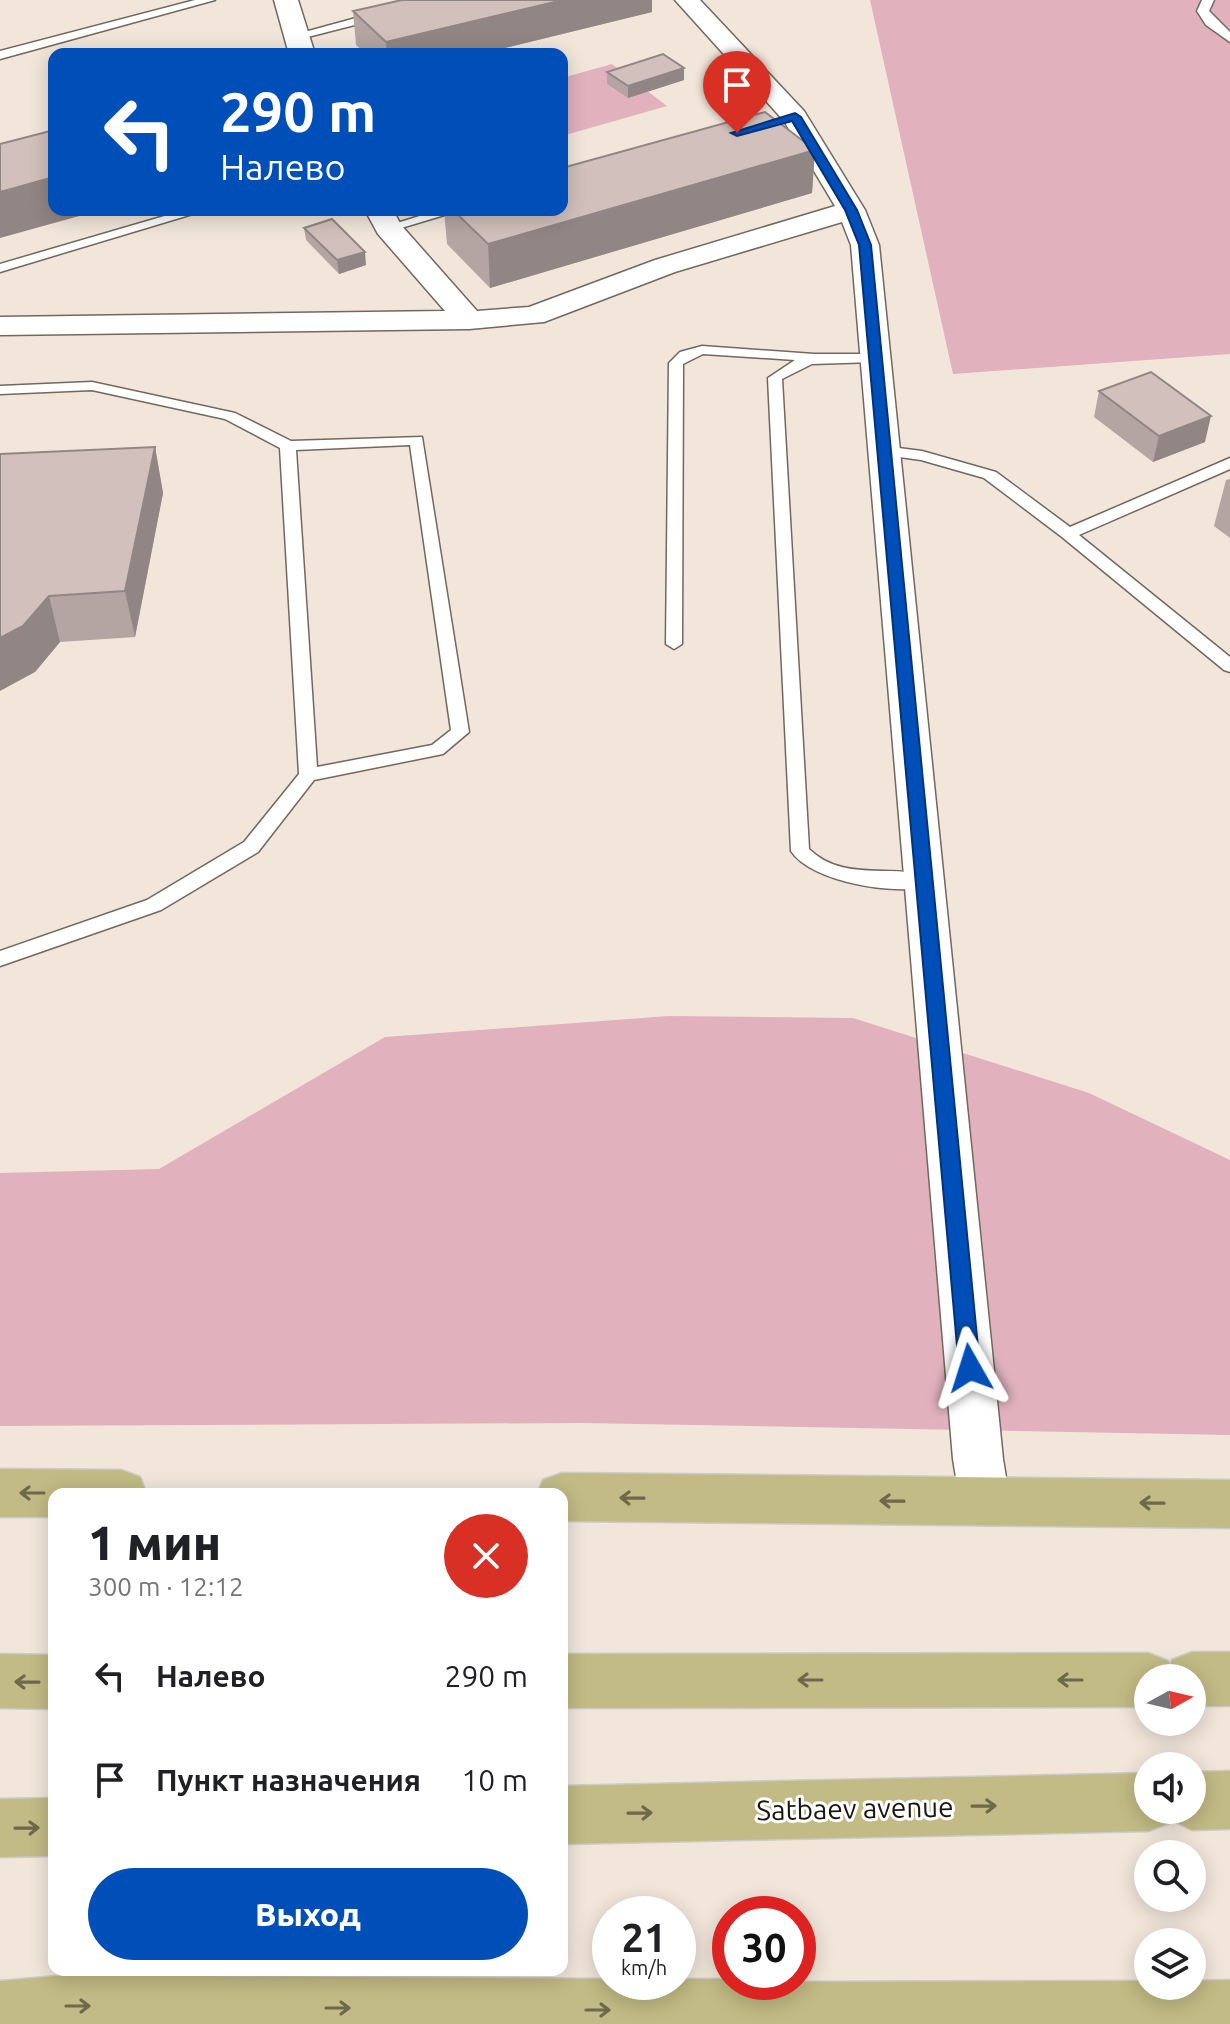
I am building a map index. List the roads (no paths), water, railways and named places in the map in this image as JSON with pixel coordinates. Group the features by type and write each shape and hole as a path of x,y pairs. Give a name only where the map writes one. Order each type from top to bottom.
{"main road":[{"path":"0,1493 48,1493"},
{"path":"568,1497 1230,1504"},
{"path":"1206,1679 1230,1679"},
{"path":"568,1681 1134,1680"},
{"path":"0,1681 48,1682"},
{"path":"1206,1801 1230,1800"},
{"name":"Satbaev avenue","path":"568,1815 1134,1802"},
{"path":"0,1828 48,1827"},
{"path":"0,2012 68,2006 1107,2013 1230,2011"}],"street":[{"path":"286,0 299,45"},
{"path":"687,0 788,119 851,210 865,245 978,1459 985,1502"},
{"path":"0,326 469,320 533,316 665,266 851,210"},
{"path":"384,219 469,320"}],"lane":[{"path":"0,55 209,0"},
{"path":"1208,0 1203,11 1210,22 1230,38"},
{"path":"299,45 384,14"},
{"path":"0,268 178,216"},
{"path":"384,219 407,216"},
{"path":"674,644 676,363 685,355 702,350 875,358"},
{"path":"816,356 786,368 775,378 800,851 808,862 823,869 923,881"},
{"path":"0,390 92,386 230,416 288,446 417,440 460,732 437,750 308,775 251,847 166,898 154,905 0,959"},
{"path":"288,446 308,775"},
{"path":"883,451 922,456 990,475 1068,534 1230,666"},
{"path":"1068,534 1230,463"}]}
